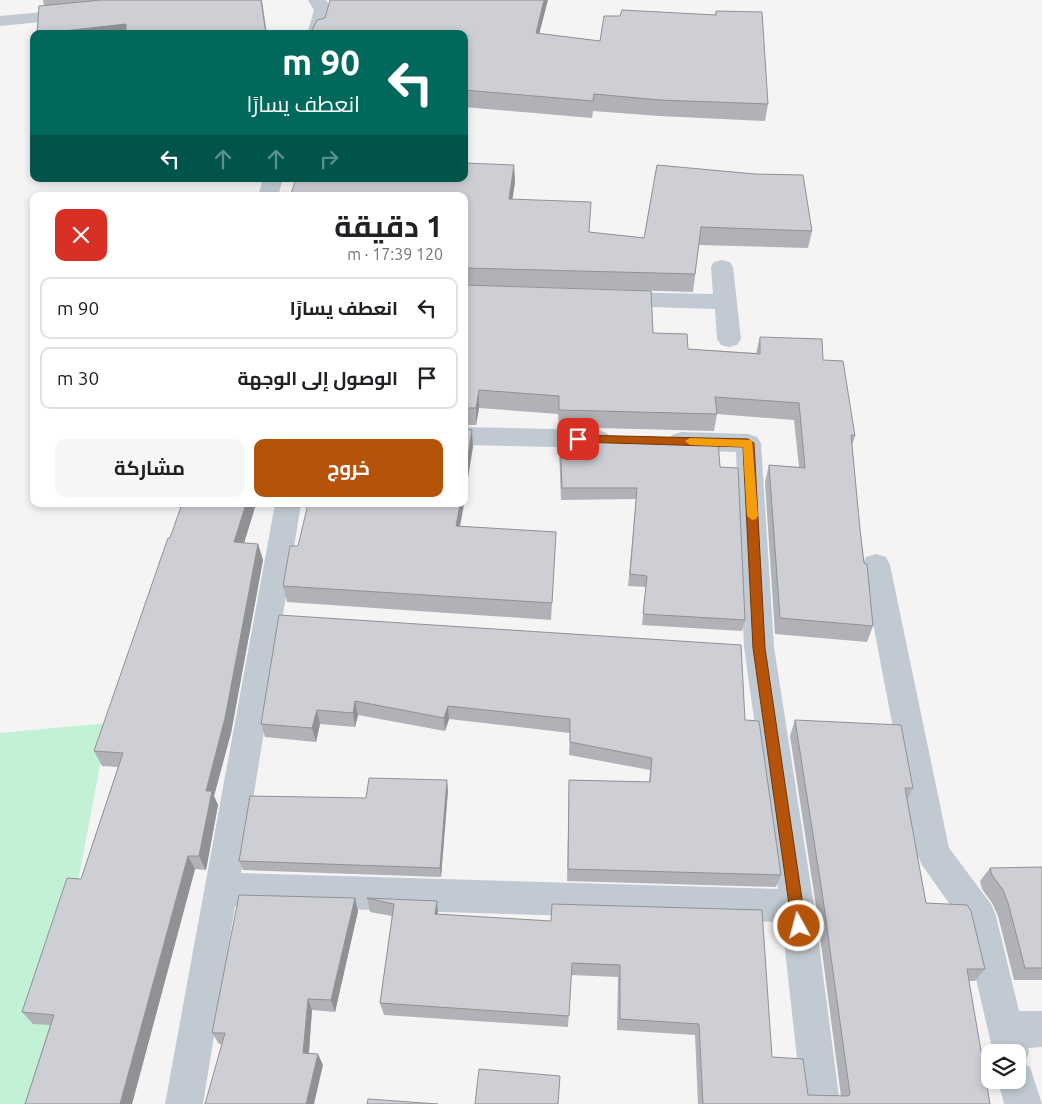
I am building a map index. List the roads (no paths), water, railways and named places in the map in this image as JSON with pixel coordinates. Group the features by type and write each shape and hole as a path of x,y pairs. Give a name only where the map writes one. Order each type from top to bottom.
{"street":[{"path":"317,0 323,10 317,30"},
{"path":"0,21 96,12"},
{"path":"722,267 730,339"},
{"path":"590,298 726,302"},
{"path":"468,436 621,440"},
{"path":"660,441 748,443 744,646 797,906 821,1104"},
{"path":"184,1104 222,889 283,616 288,507"},
{"path":"876,565 934,854 978,916 1008,1041 1042,1029"},
{"path":"222,889 797,906"},
{"path":"1019,1089 1023,1104"}]}
